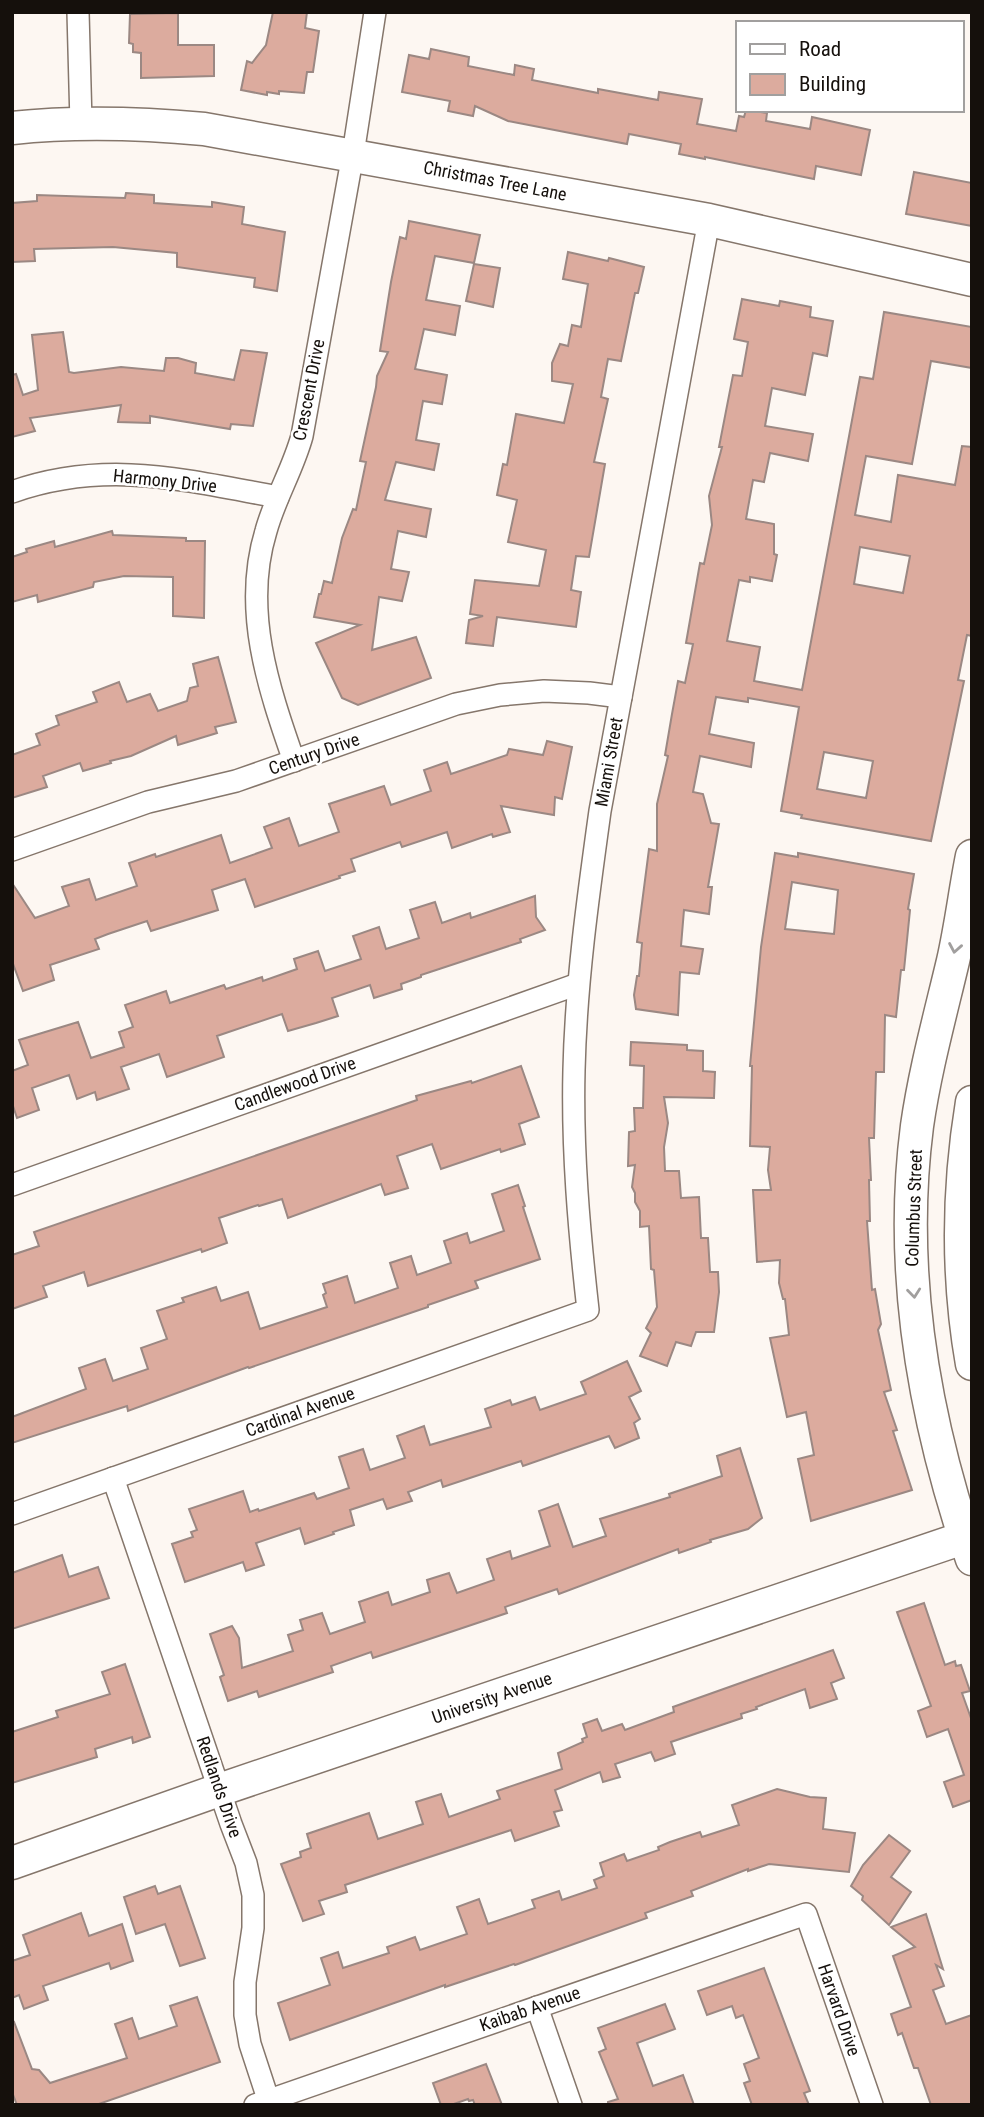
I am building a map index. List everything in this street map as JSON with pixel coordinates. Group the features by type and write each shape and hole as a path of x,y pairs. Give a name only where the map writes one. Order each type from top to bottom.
{"street":[{"path":"78,12 81,123"},
{"name":"Crescent Drive","path":"293,761 270,690 260,645 256,602 258,565 265,532 294,463 302,436 354,154 374,12"},
{"name":"Christmas Tree Lane","path":"12,128 81,123 136,123 204,129 709,220 972,280"},
{"name":"Miami Street","path":"588,1310 574,1143 578,984 586,901 709,220"},
{"name":"Harmony Drive","path":"12,492 82,475 126,473 169,477 278,497"},
{"name":"Century Drive","path":"12,850 148,802 236,781 456,705 499,695 544,691 589,692 621,697"},
{"name":"Columbus Street","path":"969,1544 931,1416 920,1356 912,1280 912,1204 917,1128 930,1052 953,958 972,856"},
{"name":"Candlewood Drive","path":"12,1185 578,984"},
{"path":"972,1102 961,1205 962,1278 972,1364"},
{"name":"Cardinal Avenue","path":"12,1514 588,1310"},
{"name":"Redlands Drive","path":"113,1478 246,1863 253,1895 253,1928 245,1982 245,2015 265,2103"},
{"name":"University Avenue","path":"12,1863 219,1790 969,1544"},
{"name":"Kaibab Avenue","path":"265,2103 806,1914"},
{"name":"Harvard Drive","path":"806,1914 872,2105"},
{"path":"537,2007 571,2105"}],"building":[{"path":"273,12 307,12 305,28 319,31 313,72 307,72 304,93 279,91 279,94 267,92 267,95 241,90 247,61 252,63 266,45"},
{"path":"178,13 178,45 214,45 214,76 141,78 141,53 133,52 133,44 129,43 130,14"},
{"path":"431,49 469,57 468,66 514,75 515,65 534,69 532,80 598,93 598,89 658,100 659,92 702,99 697,124 736,131 739,116 744,117 745,112 767,113 766,121 810,129 812,117 870,130 861,175 816,166 814,179 679,154 681,144 629,134 627,144 508,121 475,106 473,116 448,111 450,101 402,92 409,55 429,59"},
{"path":"914,172 972,183 972,226 906,214"},
{"path":"126,193 154,195 154,203 212,207 212,202 244,207 242,224 285,232 277,291 254,287 255,278 177,267 177,253 113,247 34,249 35,261 12,262 12,203 37,201 37,195 125,198"},
{"path":"409,221 480,235 474,263 435,256 426,300 460,306 455,335 424,329 415,369 447,375 442,404 423,401 416,440 439,444 434,470 396,462 385,500 431,509 426,537 398,531 391,569 409,572 402,601 379,597 372,650 416,637 431,678 358,705 342,698 316,643 360,625 314,617 324,581 332,583 342,538 353,509 356,510 366,462 360,461 377,376 388,352 380,351 391,282 400,237 406,239"},
{"path":"568,252 644,267 638,293 635,293 621,361 608,359 601,397 608,399 594,462 605,464 589,557 576,556 571,590 581,592 576,627 497,617 493,646 466,643 469,620 483,616 470,614 475,580 539,586 546,550 508,542 517,500 497,495 503,464 507,465 516,414 564,423 573,384 552,381 552,363 560,344 568,346 572,325 581,327 588,284 563,279"},
{"path":"474,264 500,268 493,307 466,301"},
{"path":"742,299 779,306 780,301 811,307 810,317 833,321 827,356 813,353 805,395 772,388 765,426 813,434 808,461 770,453 764,482 753,480 746,519 774,524 774,554 777,555 772,581 750,577 750,582 739,580 727,641 760,647 754,681 802,690 860,377 873,379 884,312 972,327 972,368 931,361 912,464 866,456 855,515 891,522 898,475 955,485 962,446 972,447 972,636 967,635 958,680 964,681 931,841 801,818 802,815 781,811 799,707 748,698 748,702 716,697 709,734 754,743 751,767 700,756 693,792 703,794 711,823 719,824 708,887 712,887 709,914 684,910 681,946 703,949 699,974 680,972 678,1015 636,1009 634,995 642,943 637,942 649,849 657,851 657,804 668,756 665,755 678,681 685,683 693,644 686,643 700,563 704,564 712,525 709,496 722,447 719,447 733,375 742,376 748,342 734,339","holes":["860,547 910,556 903,593 854,584","824,752 873,761 866,798 817,789"]},
{"path":"63,332 69,372 74,373 121,367 164,371 166,358 178,358 196,363 195,373 234,380 241,350 267,353 253,426 231,424 230,429 150,416 150,423 118,422 121,405 30,418 35,431 12,437 12,375 16,374 23,395 38,390 32,335"},
{"path":"112,531 113,535 205,541 204,618 173,616 173,577 124,576 94,582 93,587 38,602 37,595 12,602 12,557 27,552 26,549 54,541 55,547"},
{"path":"218,657 236,722 215,727 217,733 178,745 176,736 131,756 83,771 80,763 43,776 47,787 12,798 12,755 40,745 36,734 59,725 56,716 97,702 93,692 119,682 127,702 150,694 158,711 187,701 190,688 198,686 193,664"},
{"path":"547,741 572,747 562,799 555,797 554,815 501,806 510,832 493,837 492,834 452,848 447,832 402,847 400,842 351,859 355,871 339,876 340,878 255,907 245,879 212,890 218,910 151,931 147,921 95,939 99,949 50,965 54,980 23,991 12,961 12,883 35,918 69,906 62,887 89,879 96,900 137,886 129,863 155,854 156,857 221,835 230,863 272,848 264,827 289,818 299,846 339,832 329,804 384,786 391,805 431,791 424,770 447,762 451,774 507,755 509,749 543,755"},
{"path":"775,853 798,857 798,853 914,874 896,1017 885,1015 884,1072 876,1072 874,1138 869,1138 871,1180 870,1221 867,1221 872,1290 875,1289 881,1324 878,1330 891,1390 884,1392 912,1490 811,1521 798,1459 814,1455 806,1412 787,1417 770,1338 789,1335 785,1299 779,1283 780,1260 757,1262 753,1190 771,1190 768,1170 770,1147 750,1146 750,1066 761,947","holes":["792,882 838,890 834,934 785,929"]},
{"path":"535,896 536,917 545,930 520,939 521,942 421,975 401,984 402,989 374,998 370,985 332,998 338,1016 316,1023 288,1031 282,1014 217,1036 224,1057 167,1077 159,1054 121,1067 129,1089 97,1100 95,1092 77,1099 69,1075 32,1088 39,1110 17,1118 12,1103 12,1071 28,1065 19,1040 78,1022 91,1058 124,1047 119,1032 133,1027 125,1005 166,991 170,1003 224,985 226,989 262,977 263,981 297,969 294,959 318,951 325,971 361,959 353,936 379,927 386,949 419,938 410,910 435,902 442,923 470,913 471,918"},
{"path":"631,1042 687,1045 687,1050 703,1051 703,1071 715,1072 714,1098 664,1097 668,1123 664,1147 665,1171 679,1171 681,1198 699,1197 701,1238 708,1238 710,1272 718,1272 719,1292 714,1332 696,1332 691,1346 676,1342 667,1366 640,1356 651,1333 646,1328 657,1307 654,1270 651,1269 649,1226 640,1227 640,1211 632,1187 635,1165 628,1166 629,1132 635,1131 634,1108 643,1108 644,1066 630,1065"},
{"path":"521,1066 539,1117 519,1124 525,1144 501,1152 500,1149 441,1169 432,1144 397,1156 408,1188 385,1195 381,1184 288,1218 282,1199 258,1205 219,1218 227,1243 88,1286 84,1272 43,1286 47,1297 12,1309 12,1255 39,1246 34,1232 417,1100 416,1096 471,1081 472,1083"},
{"path":"518,1185 540,1259 475,1281 478,1288 428,1307 248,1367 128,1411 127,1406 12,1443 12,1417 86,1389 79,1368 105,1359 113,1381 148,1369 141,1348 167,1339 157,1311 184,1302 182,1298 216,1287 221,1301 248,1292 260,1329 327,1307 323,1284 347,1276 355,1303 398,1288 390,1263 411,1256 417,1275 451,1263 444,1241 467,1233 470,1243 504,1231 492,1194"},
{"path":"627,1361 641,1391 629,1397 640,1419 634,1423 639,1438 615,1448 609,1436 523,1466 521,1461 443,1487 441,1480 408,1492 412,1501 387,1509 383,1499 350,1510 354,1525 305,1544 300,1528 256,1543 264,1565 246,1571 243,1562 185,1582 172,1544 193,1537 191,1532 197,1530 189,1509 243,1491 250,1512 314,1493 317,1499 349,1488 339,1457 363,1449 370,1470 405,1458 397,1436 424,1426 430,1445 491,1427 485,1409 510,1400 512,1405 535,1397 540,1410 586,1394 581,1382"},
{"path":"740,1448 762,1518 748,1529 679,1553 678,1549 559,1594 557,1589 505,1607 507,1613 373,1658 371,1652 331,1666 333,1672 259,1697 257,1691 228,1701 220,1677 224,1675 210,1634 232,1626 239,1638 242,1668 293,1651 288,1635 303,1630 300,1620 322,1613 330,1634 365,1622 359,1602 388,1592 392,1605 430,1592 427,1580 449,1573 457,1593 494,1580 487,1559 510,1551 512,1559 550,1546 539,1511 558,1504 573,1547 606,1536 600,1519 670,1497 669,1494 722,1476 717,1456"},
{"path":"62,1555 69,1577 98,1567 109,1598 12,1629 12,1573"},
{"path":"924,1603 945,1665 955,1661 956,1666 961,1665 970,1691 962,1693 972,1721 972,1800 953,1807 944,1782 964,1775 948,1729 927,1737 918,1711 931,1706 897,1612"},
{"path":"833,1650 844,1678 831,1683 837,1699 810,1708 805,1689 756,1707 757,1709 741,1714 742,1718 671,1742 675,1754 655,1761 651,1752 615,1764 620,1777 603,1782 600,1772 555,1790 562,1810 554,1812 559,1826 515,1841 511,1830 345,1885 347,1892 319,1901 324,1914 303,1921 281,1864 301,1857 300,1852 311,1848 307,1834 369,1813 378,1839 423,1824 416,1802 441,1794 449,1817 500,1799 497,1791 562,1769 558,1753 583,1742 582,1739 587,1737 583,1724 597,1719 602,1731 622,1724 625,1730 674,1712 673,1707"},
{"path":"125,1664 150,1737 133,1743 132,1737 95,1749 97,1757 12,1783 12,1732 58,1717 56,1711 110,1694 102,1672"},
{"path":"777,1789 826,1798 823,1829 855,1833 849,1872 769,1864 748,1869 691,1891 693,1896 645,1913 647,1918 290,2040 278,2003 330,1985 321,1958 338,1952 343,1968 389,1953 387,1947 415,1937 420,1950 467,1934 457,1907 479,1899 488,1924 535,1908 532,1900 559,1891 562,1900 597,1888 594,1880 604,1876 600,1863 624,1854 627,1861 700,1832 702,1837 739,1825 732,1805"},
{"path":"889,1835 910,1851 891,1877 911,1892 889,1925 851,1886 863,1865"},
{"path":"155,1886 158,1894 180,1886 205,1958 180,1966 165,1924 136,1934 124,1897"},
{"path":"81,1913 89,1936 122,1924 133,1961 111,1969 109,1963 43,1986 48,2000 24,2009 19,1995 12,1998 12,1961 30,1955 23,1935"},
{"path":"926,1914 943,1969 936,1965 944,1986 933,1990 946,2024 972,2015 972,2105 931,2105 918,2068 914,2068 902,2033 898,2035 891,2014 911,2007 893,1956 915,1947 891,1927"},
{"path":"764,1968 810,2091 804,2093 809,2105 752,2105 744,2083 750,2081 744,2064 759,2058 743,2015 736,2018 732,2006 707,2015 698,1991"},
{"path":"197,1997 220,2062 96,2105 17,2105 12,2092 12,2023 14,2022 32,2069 39,2070 50,2083 127,2058 115,2024 132,2018 139,2039 177,2026 170,2006"},
{"path":"665,2004 675,2029 637,2043 653,2086 683,2075 694,2105 608,2105 608,2102 618,2099 599,2052 606,2049 598,2028"},
{"path":"486,2064 502,2105 475,2105 473,2100 468,2099 451,2105 441,2105 433,2083"}]}
